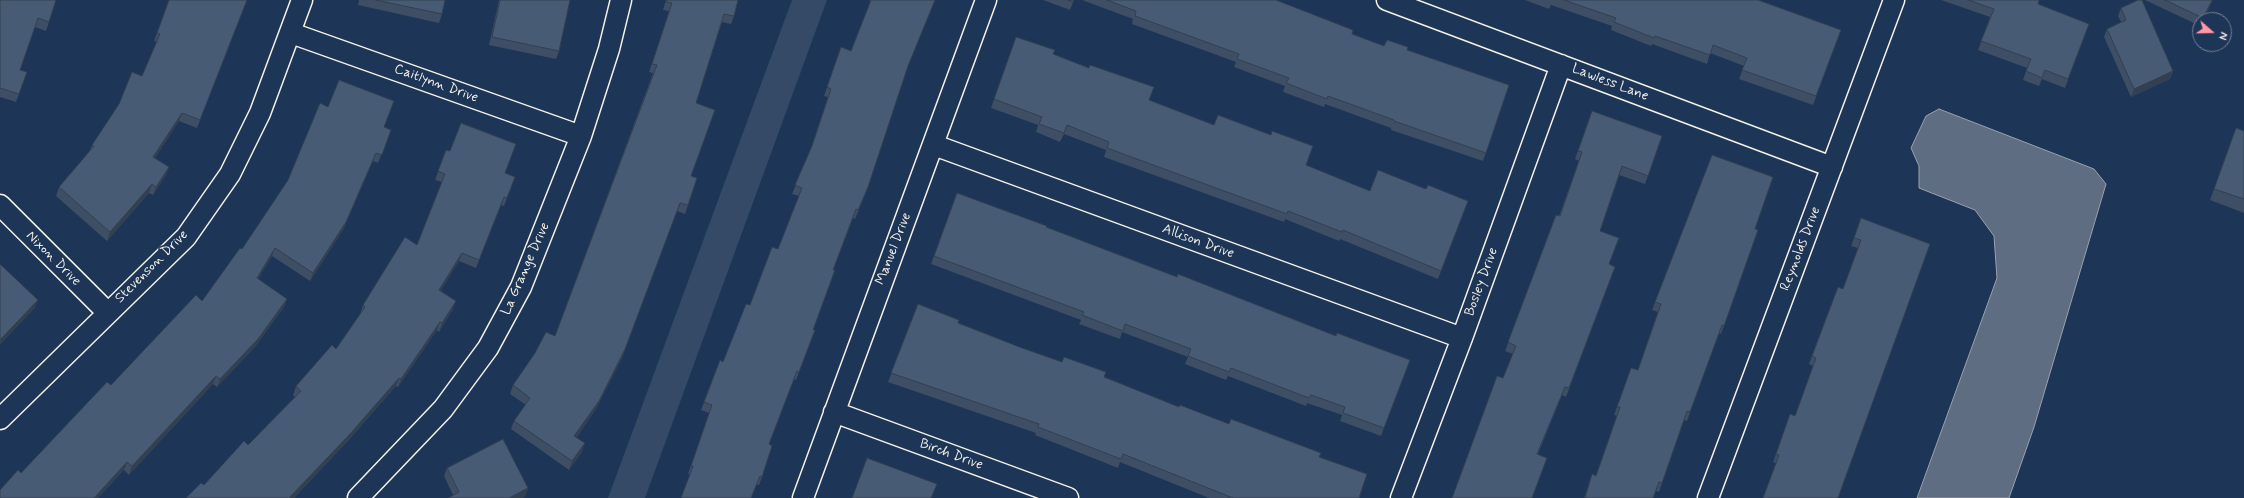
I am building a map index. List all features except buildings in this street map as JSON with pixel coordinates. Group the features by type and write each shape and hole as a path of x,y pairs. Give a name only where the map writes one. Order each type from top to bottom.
{"street":[{"name":"Stevenson Drive","path":"0,418 107,312 186,237 230,174 260,113 302,0"},
{"name":"La Grange Drive","path":"358,498 442,409 488,348 521,287 581,136 609,49 621,0"},
{"name":"Manuel Drive","path":"803,498 934,145 986,0"},
{"name":"Lawless Lane","path":"1388,0 1832,166"},
{"name":"Reynolds Drive","path":"1708,498 1894,0"},
{"name":"Caitlynn Drive","path":"291,33 581,136"},
{"name":"Bosley Drive","path":"1401,498 1462,338 1561,65"},
{"name":"Allison Drive","path":"934,145 1462,338"},
{"name":"Nixon Drive","path":"0,205 107,312"},
{"name":"Birch Drive","path":"834,412 1068,498"}],"shaded area":[{"path":"792,0 827,0 645,498 608,498"},
{"path":"1939,109 2094,169 2106,184 2034,427 2009,498 1917,498 1997,278 1994,236 1975,210 1919,188 1919,166 1911,148 1926,116"}]}
